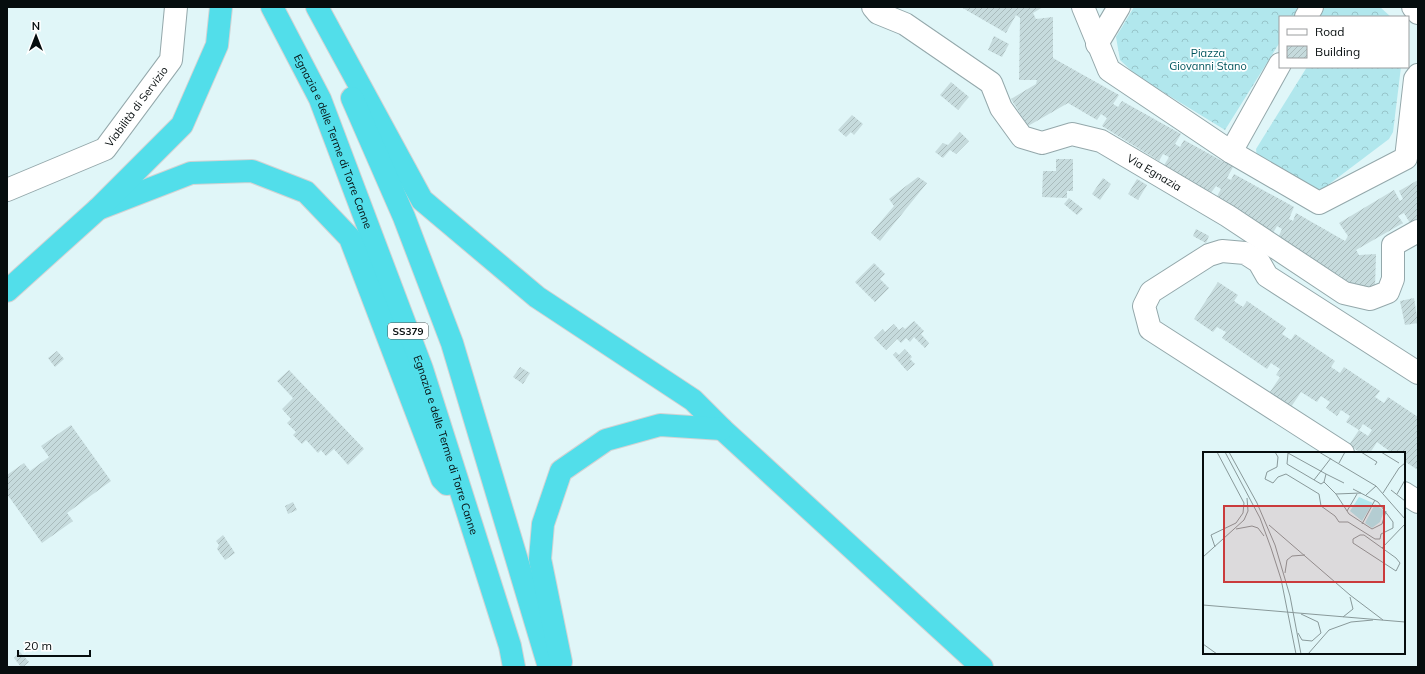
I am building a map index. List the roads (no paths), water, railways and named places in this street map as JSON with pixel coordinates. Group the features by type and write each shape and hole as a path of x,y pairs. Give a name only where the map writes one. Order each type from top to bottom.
{"highway":[{"path":"7,291 98,209 182,125 217,45 221,7"},
{"name":"Egnazia e delle Terme di Torre Canne","path":"272,7 320,99 422,369 510,646 514,667"},
{"name":"SS379","path":"312,7 404,218 452,343 549,667"},
{"path":"317,7 422,200 537,298 693,400 722,429 982,667"},
{"path":"98,209 191,173 252,171 306,192 350,238 442,479 464,502"},
{"path":"562,667 540,558 543,524 561,471 606,440 660,425 722,429"}],"street":[{"name":"Viabilità di Servizio","path":"7,190 105,149 171,60 176,7"},
{"name":"Via Egnazia","path":"873,7 878,13 905,24 991,83 1001,108 1022,137 1042,144 1072,134 1101,141 1228,216 1344,293 1370,300 1388,292 1393,279 1393,245 1418,231"},
{"path":"1083,7 1109,70 1231,152 1319,203 1406,158 1415,79 1418,74"},
{"path":"1097,44 1119,7"},
{"path":"1307,16 1312,7"},
{"path":"1413,7 1418,13"},
{"path":"1231,152 1279,66"},
{"path":"1341,452 1150,329 1144,306 1151,292 1209,255 1222,251 1245,252 1259,262 1267,276 1415,365"},
{"path":"1405,494 1418,502"}],"park label":[{"name":"Piazza Giovanni Stano","path":"1208,59"}]}
